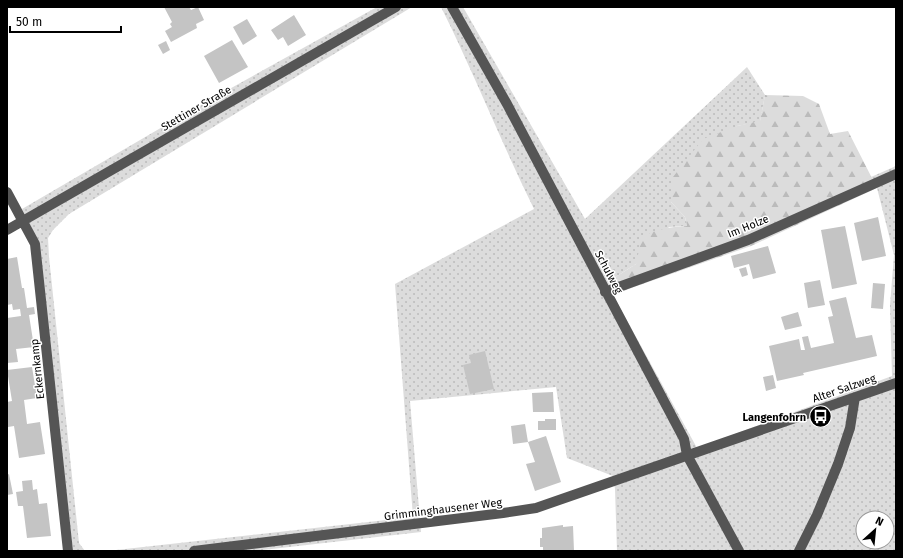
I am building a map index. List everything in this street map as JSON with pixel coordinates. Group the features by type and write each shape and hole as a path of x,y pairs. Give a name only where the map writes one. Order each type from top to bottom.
{"street":[{"name":"Stettiner Straße","path":"7,230 396,7"},
{"name":"Schulweg","path":"452,7 507,104 684,439 687,455 739,551"},
{"name":"Im Holze","path":"605,292 748,240 896,174"},
{"name":"Eckernkamp","path":"7,192 35,244 68,551"},
{"name":"Alter Salzweg","path":"687,455 896,383"},
{"path":"799,551 817,515 838,464 850,428 855,397"},
{"name":"Grimminghausener Weg","path":"194,551 536,508 687,455"}],"green space":[{"path":"377,7 412,7 69,214 53,230 48,238 79,543 85,551 73,551 38,241 22,209 188,112"},
{"path":"441,7 463,7 585,219 747,67 765,95 760,122 737,126 671,202 685,217 687,226 669,227 636,264 614,278 634,287 613,295 697,448 892,376 890,305 894,255 877,188 871,177 896,166 896,551 617,551 615,489 613,476 567,458 556,387 410,401 421,532 254,551 107,551 413,517 395,284 534,209"},
{"path":"765,95 803,96 819,104 830,134 848,131 877,188 751,246 634,287 614,278 636,264 642,237 663,229 687,226 685,217 671,202 673,177 703,139 737,126 760,121"}],"building":[{"path":"164,7 189,7 191,10 198,7 204,20 196,24 197,28 171,42 165,31 172,27 170,24 172,22"},
{"path":"294,15 306,35 288,46 283,37 278,40 271,30"},
{"path":"247,19 257,36 243,45 233,27"},
{"path":"232,40 248,67 219,83 204,56"},
{"path":"166,41 170,50 163,54 158,45"},
{"path":"878,217 886,256 862,261 854,223"},
{"path":"845,226 857,284 832,289 821,230"},
{"path":"768,246 776,273 753,279 749,264 734,268 731,256"},
{"path":"17,257 27,308 34,307 35,314 29,315 34,347 16,349 18,362 7,363 7,318 21,316 20,309 13,310 12,304 7,305 7,259"},
{"path":"746,267 748,275 742,277 739,269"},
{"path":"820,280 825,305 808,308 804,283"},
{"path":"873,283 885,284 883,309 871,308"},
{"path":"846,297 856,338 872,335 877,356 803,373 804,375 777,381 769,346 799,339 801,350 805,350 802,337 808,336 811,348 834,343 828,317 833,316 829,301"},
{"path":"798,312 802,326 785,330 781,317"},
{"path":"485,351 494,389 470,394 463,365 471,363 469,355"},
{"path":"32,367 37,398 24,400 27,424 40,422 45,454 19,458 14,426 8,427 7,402 12,401 7,370"},
{"path":"773,375 776,388 766,391 763,377"},
{"path":"553,392 554,412 533,412 532,393"},
{"path":"545,419 556,419 556,430 538,430 538,421 545,421"},
{"path":"525,424 528,442 513,444 511,426"},
{"path":"546,436 561,482 535,491 526,464 535,462 528,442"},
{"path":"9,474 13,494 7,495 7,475"},
{"path":"32,480 33,490 37,489 39,504 47,503 51,536 27,538 23,506 18,506 16,492 23,491 22,481"},
{"path":"563,525 563,527 573,526 574,551 543,551 543,547 540,547 542,528"}],"place":[{"name":"Langenfohrn","path":"821,417"}]}
